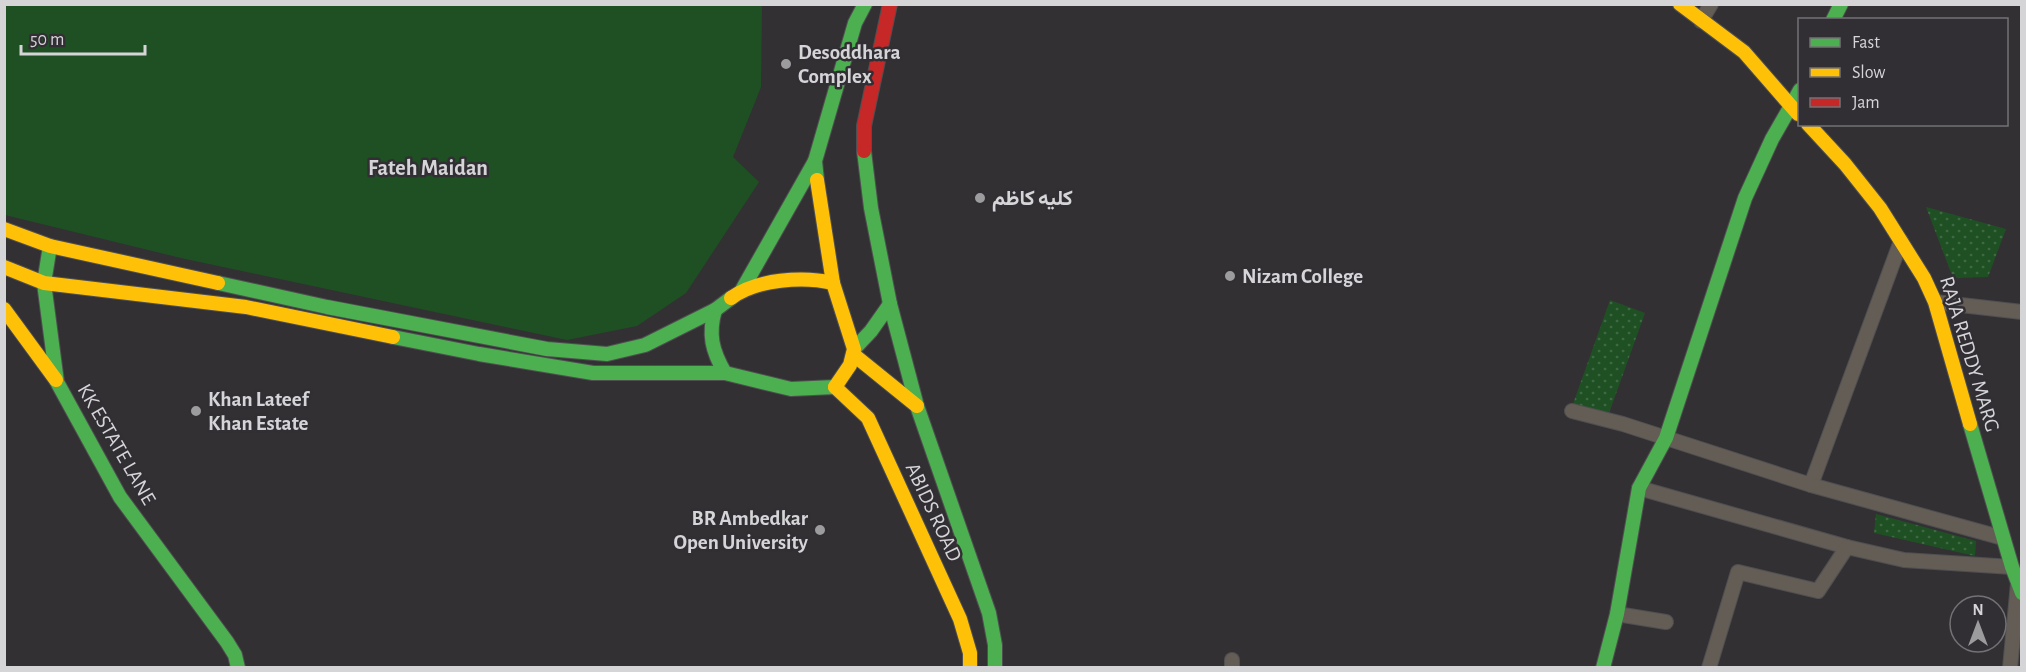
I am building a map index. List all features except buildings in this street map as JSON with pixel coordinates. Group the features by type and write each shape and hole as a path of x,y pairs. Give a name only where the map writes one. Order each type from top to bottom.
{"main road":[{"path":"4,229 50,246 327,307 547,349 607,354 645,345 715,310 742,290 815,161 855,23 858,4"},
{"path":"855,23 865,4"},
{"path":"890,4 864,126 864,159 871,208 890,304 917,406 989,613 995,645 995,668"},
{"path":"885,22 897,4"},
{"path":"1603,668 1617,614 1639,488 1666,438 1745,198 1772,140 1795,112 1744,52 1680,4"},
{"path":"1834,18 1841,4"},
{"name":"RAJA REDDY MARG","path":"1810,126 1832,148 1877,205 1923,275 1935,302 2003,538 2020,587"},
{"path":"815,161 819,203 832,283 854,352 917,406"},
{"name":"KK ESTATE LANE","path":"50,246 44,283 57,382 120,496 227,642 235,655 238,668"},
{"path":"4,267 44,283 246,307 479,354 593,373 725,373 791,388 836,387 848,371 854,352 890,304"},
{"path":"742,290 792,279 816,279 832,283"},
{"path":"4,309 57,382"},
{"path":"715,310 710,324 710,338 713,352 725,373"},
{"name":"ABIDS ROAD","path":"836,387 868,418 960,619 970,652 970,668"}],"street":[{"path":"1701,21 1711,4"},
{"path":"1811,485 1901,241"},
{"path":"1935,302 2022,312"},
{"path":"1572,411 1623,424 1811,485 2003,538"},
{"path":"1639,488 1847,547 1904,560 2012,567"},
{"path":"1709,668 1738,572 1818,591 1847,547"},
{"path":"2010,668 2020,587"},
{"path":"1617,614 1666,622"}],"green space":[{"path":"5,5 762,5 761,87 733,157 759,182 686,293 637,326 567,340 181,258 5,215"},
{"path":"1926,207 2006,229 1988,277 1953,278"},
{"path":"1610,300 1645,313 1608,416 1573,404"},
{"path":"1876,514 1976,541 1975,556 1874,533"}],"traffic: fast":[{"path":"817,180 815,161 855,23 865,4"},
{"path":"1834,18 1841,4"},
{"path":"1603,668 1617,614 1639,488 1666,438 1745,198 1772,139 1798,94"},
{"path":"864,151 871,208 890,304 917,406 989,613 995,645 995,668"},
{"path":"742,290 815,161"},
{"path":"50,246 44,283 57,382 120,497 227,642 235,655 238,668"},
{"path":"218,283 327,307 547,349 607,354 645,345 715,310 731,298"},
{"path":"854,349 871,331 890,304"},
{"path":"715,310 712,327 713,342 725,373"},
{"path":"393,337 593,373 725,373 791,389 835,387"},
{"path":"1970,424 2012,567 2022,593"}],"traffic: slow":[{"path":"1680,4 1744,52 1798,114"},
{"path":"1810,126 1845,164 1880,208 1924,278 1935,302 1970,424"},
{"path":"817,180 833,283 854,349 850,365 835,387"},
{"path":"4,229 50,246 218,283"},
{"path":"4,267 44,283 246,307 393,337"},
{"path":"731,298 754,287 780,281 808,280 833,283"},
{"path":"4,309 56,380"},
{"path":"854,355 917,406"},
{"path":"835,387 868,418 960,619 970,653 970,668"}],"traffic: jam":[{"path":"864,151 864,126 890,4"}],"place":[{"name":"Desoddhara Complex","path":"786,64"},
{"name":"كليه كاظم","path":"980,198"},
{"name":"Nizam College","path":"1230,276"},
{"name":"Khan Lateef Khan Estate","path":"196,411"},
{"name":"BR Ambedkar Open University","path":"820,530"}],"district":[{"name":"Fateh Maidan","path":"428,167"}]}
